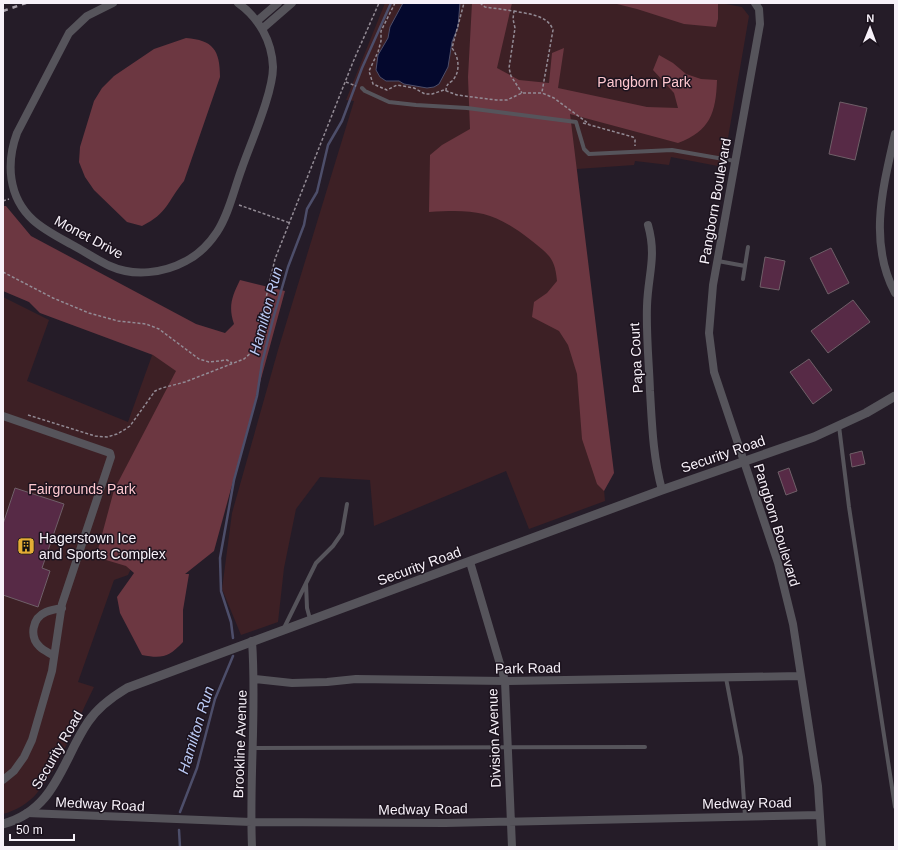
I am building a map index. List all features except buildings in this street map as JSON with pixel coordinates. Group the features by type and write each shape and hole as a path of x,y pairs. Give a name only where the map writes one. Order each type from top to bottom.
{"street":[{"name":"Monet Drive","path":"113,3 87,16 69,33 61,44 17,133 12,147 10,174 16,196 24,209 43,228 111,267 142,272 172,268 198,254 217,232 230,202 271,81 273,67 271,52 258,21 238,3"},
{"path":"258,21 278,3"},
{"path":"262,29 292,3"},
{"name":"Pangborn Boulevard","path":"755,3 758,9 760,24 710,312 711,352 714,372 720,392 778,563 792,624 818,786 822,847"},
{"path":"895,134 882,196 880,243 883,262 895,293"},
{"name":"Papa Court","path":"648,225 653,246 653,258 648,286 647,328 654,458 662,490"},
{"name":"Security Road","path":"3,824 27,813 43,801 58,781 88,721 112,697 146,680 470,562 662,490 744,462 839,426 894,399"},
{"path":"3,416 110,453 111,457 62,608 52,671 32,740 24,757 14,771 3,780"},
{"name":"Division Avenue","path":"470,562 505,681 512,847"},
{"path":"54,656 40,647 34,639 34,624 39,616 45,612 62,608"},
{"name":"Brookline Avenue","path":"252,642 255,679 251,822 252,847"},
{"name":"Park Road","path":"255,679 292,683 356,679 505,681 801,676"},
{"name":"Medway Road","path":"27,813 251,822 445,823 511,820 819,815"}],"lane":[{"path":"362,88 365,92 389,102 467,108 576,122 584,149 589,154 684,150 735,161"},
{"path":"742,279 748,248"},
{"path":"718,261 745,266"},
{"path":"839,426 849,507 895,807"},
{"path":"283,630 306,580 316,563 342,533 347,504"},
{"path":"306,580 307,608 310,620"},
{"path":"726,678 741,757 745,816"},
{"path":"253,748 645,748"}],"path":[{"path":"21,413 95,436 107,437 117,434 130,426 155,391 185,382 233,363 244,358 254,350 261,331 265,302 275,259 379,3"},
{"path":"395,3 381,31 381,40 378,52 369,70 373,84 387,90 397,85 414,88 425,94 446,91 458,95 496,100 507,100 522,93 542,93 554,98 589,124"},
{"path":"446,91 448,84 456,74 458,58 452,48 464,3"},
{"path":"480,3 484,6 543,18 551,23 553,30 542,93"},
{"path":"514,11 513,19 516,28 509,68 511,76 522,93"},
{"path":"346,82 362,88"},
{"path":"576,122 589,124 633,137 635,140 635,152"},
{"path":"230,202 290,223"},
{"path":"3,272 53,298 90,313 118,321 146,324 159,329 199,359 209,362 227,360 233,363"}],"green space":[{"name":"Pangborn Park","path":"385,3 720,3 742,7 749,16 723,167 671,157 669,165 635,161 634,165 577,169 605,501 529,529 506,471 374,526 370,480 320,477 296,509 284,568 278,622 241,635 222,589 232,513 278,350 354,101 346,100"},
{"name":"Fairgrounds Park","path":"3,297 49,320 27,381 128,422 159,336 228,363 128,575 114,580 78,682 94,687 68,743 45,783 34,797 22,806 3,814"}],"shaded area":[{"path":"472,3 512,3 497,68 519,80 549,83 552,53 564,48 558,88 647,107 678,108 674,93 653,70 659,55 673,63 686,74 701,79 717,80 715,102 709,119 697,133 678,143 570,114 614,473 604,491 597,484 582,439 577,374 568,345 559,331 532,317 534,302 547,293 557,281 553,262 543,250 519,231 495,218 472,212 429,212 430,155 442,145 470,129 468,77"},
{"path":"613,3 718,3 718,19 716,27 684,24"},
{"path":"186,38 203,41 213,48 220,68 220,77 184,181 162,212 151,221 142,226 127,222 94,190 85,177 79,162 80,147 94,101 102,88 114,76 154,49"},
{"path":"3,206 6,206 31,236 196,324 225,333 234,324 231,307 235,291 240,280 285,291 214,551 185,574 189,574 183,610 183,642 174,651 165,656 155,657 142,655 120,613 117,597 134,573 126,566 96,557 114,490 176,371 153,355 40,313 29,302 3,291"}],"water":[{"path":"403,3 460,3 458,27 452,42 448,67 439,84 434,87 427,88 404,84 399,81 386,81 380,77 376,70 378,55 388,38 390,27"}],"waterway":[{"name":"Hamilton Run","path":"233,638 231,622 221,591 220,558 234,480 257,396 262,363 288,267 304,225 307,209 317,192 328,145 342,121 362,68 391,3"},
{"name":"Hamilton Run","path":"180,812 197,768 215,699 233,656"},
{"name":"Hamilton Run","path":"179,830 180,847"}],"railway":[{"path":"3,11 26,3"}],"place":[{"name":"Hagerstown Ice and Sports Complex","path":"26,546"}]}
